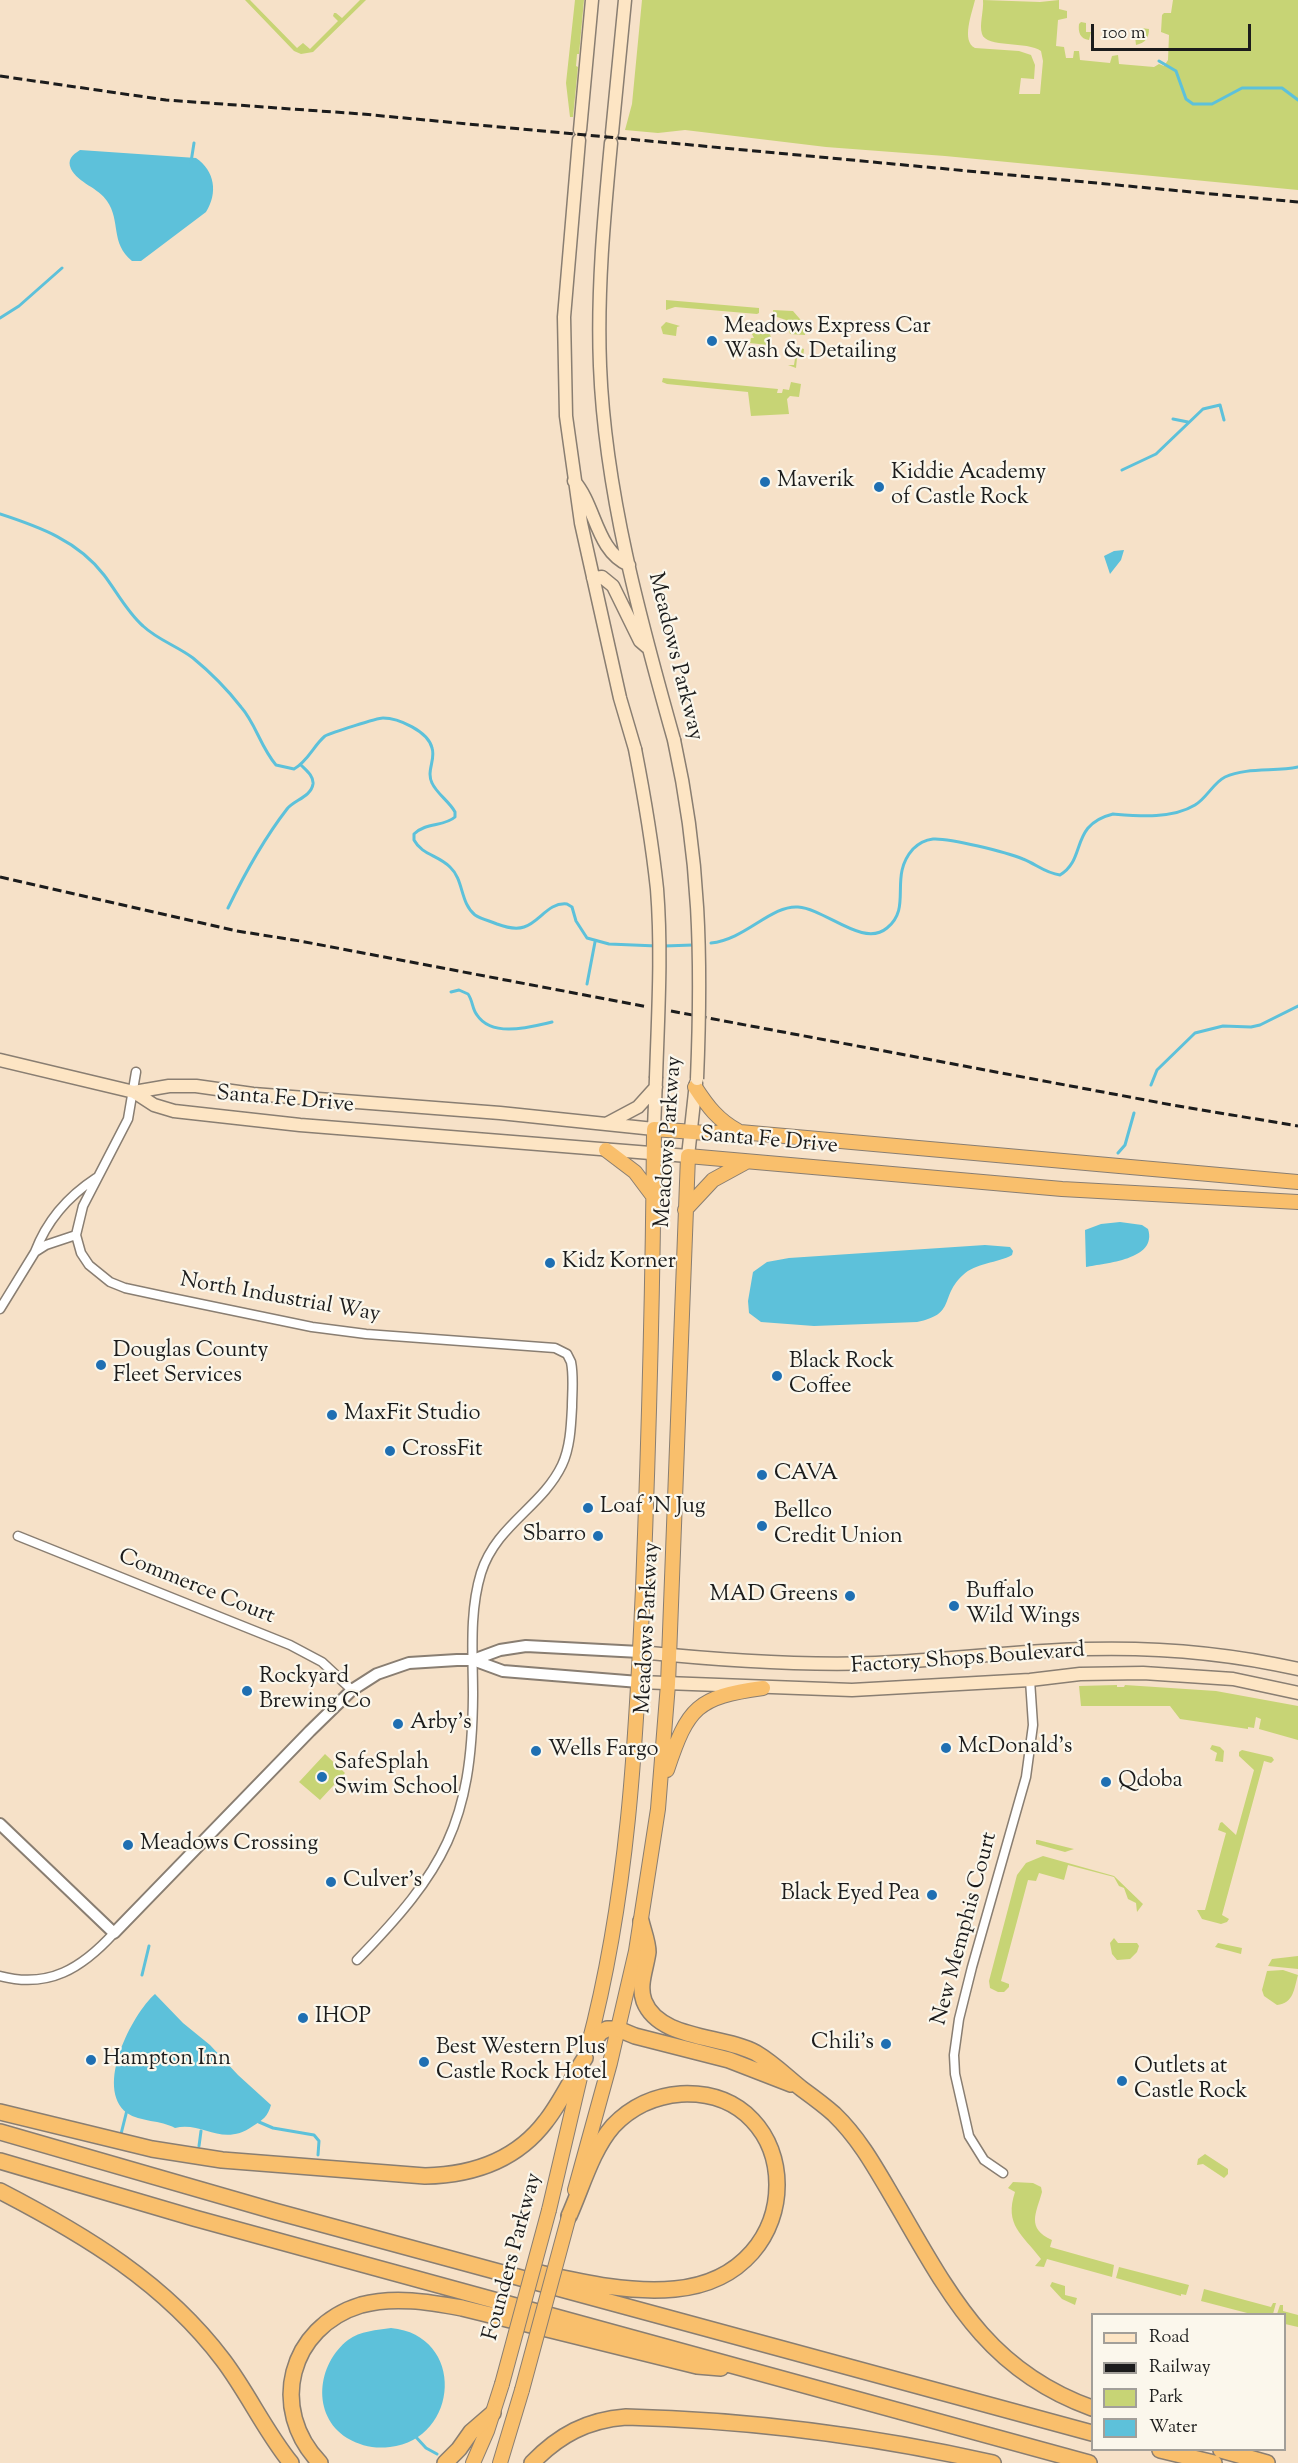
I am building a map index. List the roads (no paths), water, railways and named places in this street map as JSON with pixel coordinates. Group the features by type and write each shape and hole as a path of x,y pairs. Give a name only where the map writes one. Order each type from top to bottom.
{"highway":[{"path":"696,1083 712,1113 740,1132"},
{"name":"Santa Fe Drive","path":"654,1129 740,1132 1298,1182"},
{"name":"Meadows Parkway","path":"586,2053 605,1977 622,1873 639,1682 654,1129"},
{"path":"606,1150 636,1172 653,1196"},
{"name":"Santa Fe Drive","path":"688,1156 1062,1190 1298,1202"},
{"name":"Meadows Parkway","path":"569,2216 618,2029 641,1921 659,1795 668,1684 688,1156"},
{"path":"685,1210 713,1180 747,1161"},
{"path":"659,1795 677,1741 694,1713 718,1696 763,1688"},
{"path":"641,1921 648,1950 642,1977 642,1996 653,2016 679,2030 745,2047 773,2064 835,2115 861,2145 947,2290 975,2328 1026,2374 1058,2393 1091,2408"},
{"path":"0,2112 152,2149 222,2160 424,2176 458,2174 494,2163 526,2144 547,2120 601,2031 607,2029 618,2029 635,2036 729,2060 802,2089"},
{"name":"Founders Parkway","path":"473,2463 502,2384 549,2210 586,2053"},
{"path":"343,2230 591,2284 622,2289 678,2289 716,2279 741,2263 753,2251 770,2225 776,2209 776,2167 771,2151 756,2126 733,2106 705,2095 684,2094 659,2097 629,2112 608,2132 594,2155 569,2216"},
{"path":"0,2132 171,2183 1091,2433"},
{"path":"0,2161 205,2221 1089,2463"},
{"path":"0,2191 96,2245 131,2268 164,2295 205,2337 225,2362 275,2443 291,2463"},
{"name":"Founders Parkway","path":"500,2463 569,2216"},
{"path":"320,2463 308,2449 297,2427 291,2393 294,2371 300,2355 319,2328 345,2311 368,2304 406,2300 427,2301 698,2366 757,2371"},
{"path":"445,2463 471,2432 493,2413"},
{"path":"532,2463 561,2437 577,2428 608,2419 626,2417 751,2425 828,2434 993,2463"},
{"path":"1164,2451 1214,2463"},
{"path":"1224,2451 1266,2463"}],"main road":[{"name":"Meadows Parkway","path":"592,0 564,317 566,416 574,480 593,578 620,698 635,749 648,817 657,891 659,952 654,1129"},
{"name":"Meadows Parkway","path":"625,0 599,282 600,367 610,472 629,565 674,740 688,813 698,902 700,971 696,1083 688,1156"},
{"path":"574,480 584,492 602,539 617,560 629,565"},
{"path":"593,578 602,577 613,586 640,641 650,650"},
{"name":"Santa Fe Drive","path":"0,1060 134,1092 164,1109 206,1115 688,1156"},
{"path":"608,1123 638,1107 656,1082"},
{"name":"Santa Fe Drive","path":"134,1092 169,1086 196,1086 353,1103 500,1113 654,1129"},
{"name":"Factory Shops Boulevard","path":"640,1652 836,1664 1125,1649 1204,1653 1298,1669"},
{"name":"Factory Shops Boulevard","path":"639,1682 852,1690 1030,1680 1080,1674 1172,1674 1233,1679 1298,1693"}],"street":[{"path":"36,1252 46,1245 76,1235 83,1206 128,1119 134,1092 135,1072"},
{"path":"0,1308 36,1252 42,1235 61,1206 79,1189 99,1176"},
{"name":"North Industrial Way","path":"76,1235 81,1253 89,1265 110,1282 125,1288 312,1327 366,1334 544,1346 559,1349 567,1354 572,1371 571,1420 565,1456 555,1477 503,1532 486,1557 474,1602 473,1660"},
{"name":"Commerce Court","path":"18,1536 290,1645 322,1662 352,1690"},
{"path":"473,1660 500,1650 526,1646 640,1652"},
{"path":"0,1976 34,1980 65,1973 89,1959 220,1821 352,1690 377,1674 401,1665 431,1660 473,1660 503,1671 639,1682"},
{"path":"357,1960 418,1893 440,1859 454,1827 462,1803 470,1763 473,1660"},
{"name":"New Memphis Court","path":"1003,2173 984,2160 969,2136 955,2074 954,2055 959,2019 972,1967 1026,1777 1032,1733 1030,1680"},
{"path":"0,1824 114,1933"}],"water":[{"path":"80,150 196,158 211,176 213,190 210,205 206,212 141,261 132,261 121,247 114,216 107,201 99,192 78,178 71,169 71,158"},
{"path":"1124,550 1121,560 1110,574 1104,556 1114,551"},
{"path":"1120,1222 1142,1225 1148,1229 1149,1239 1145,1247 1138,1254 1128,1258 1086,1267 1085,1230 1101,1224"},
{"path":"985,1245 1010,1247 1013,1251 1012,1255 968,1271 951,1290 943,1309 929,1319 917,1322 814,1326 761,1322 749,1313 748,1301 753,1272 767,1262 789,1258"},
{"path":"155,1994 271,2105 262,2120 232,2135 195,2128 175,2128 127,2113 118,2102 114,2087 115,2070 127,2034 136,2018"},
{"path":"391,2328 415,2335 432,2348 442,2367 445,2387 441,2408 430,2426 413,2440 378,2448 357,2443 335,2428 323,2403 322,2389 330,2362 348,2340 363,2333"}],"waterway":[{"path":"1159,61 1176,71 1186,99 1193,104 1212,104 1242,88 1282,88 1298,100"},
{"path":"191,162 194,143"},
{"path":"0,318 19,306 62,268"},
{"path":"1122,470 1156,454 1203,409 1220,405 1224,420"},
{"path":"1173,419 1188,422"},
{"path":"0,514 44,530 70,544 94,563 132,615 143,626 193,658 230,694 246,714 276,765 294,769 325,736 383,718 404,723 425,736 433,752 430,779 455,812 455,817 419,830 414,834 414,840 421,849 450,867 458,878 470,910 475,915 503,926 521,928 549,909 560,904 567,904 572,907 576,921 587,938 609,944 657,946"},
{"path":"228,908 255,857 278,821 290,806 312,788 312,778 301,765"},
{"path":"711,943 735,936 778,911 798,907 809,909 856,931 877,933 887,928 895,920 899,911 902,870 913,849 925,841 941,839 992,849 1060,875 1073,860 1084,834 1099,819 1113,814 1155,816 1176,813 1195,805 1225,777 1242,772 1298,767"},
{"path":"587,984 595,942"},
{"path":"664,946 693,945"},
{"path":"451,992 459,990 468,994 477,1015 484,1022 502,1029 552,1022"},
{"path":"1151,1085 1157,1070 1195,1033 1223,1026 1260,1025 1298,1006"},
{"path":"1118,1153 1125,1145 1134,1113"},
{"path":"142,1975 149,1946"},
{"path":"121,2134 127,2110"},
{"path":"259,2122 273,2128 314,2135 319,2141 318,2155"},
{"path":"199,2146 201,2131"},
{"path":"415,2436 426,2448 437,2454"}],"railway":[{"path":"0,76 166,100 362,114 1298,202"},
{"path":"0,877 237,931 648,1007"},
{"path":"671,1011 1172,1105 1298,1126"}],"place":[{"name":"Meadows Express Car Wash & Detailing","path":"712,341"},
{"name":"Maverik","path":"765,482"},
{"name":"Kiddie Academy of Castle Rock","path":"879,487"},
{"name":"Kidz Korner","path":"550,1263"},
{"name":"Douglas County Fleet Services","path":"101,1365"},
{"name":"Black Rock Coffee","path":"777,1376"},
{"name":"MaxFit Studio","path":"332,1415"},
{"name":"CrossFit","path":"390,1451"},
{"name":"CAVA","path":"762,1475"},
{"name":"Loaf 'N Jug","path":"588,1508"},
{"name":"Bellco Credit Union","path":"762,1526"},
{"name":"Sbarro","path":"598,1536"},
{"name":"MAD Greens","path":"850,1596"},
{"name":"Buffalo Wild Wings","path":"954,1606"},
{"name":"Rockyard Brewing Co","path":"247,1691"},
{"name":"Arby's","path":"398,1724"},
{"name":"McDonald's","path":"946,1748"},
{"name":"Wells Fargo","path":"536,1751"},
{"name":"SafeSplah Swim School","path":"322,1777"},
{"name":"Qdoba","path":"1106,1782"},
{"name":"Meadows Crossing","path":"128,1845"},
{"name":"Culver's","path":"331,1882"},
{"name":"Black Eyed Pea","path":"932,1895"},
{"name":"IHOP","path":"303,2018"},
{"name":"Chili's","path":"886,2044"},
{"name":"Hampton Inn","path":"91,2060"},
{"name":"Best Western Plus Castle Rock Hotel","path":"424,2062"},
{"name":"Outlets at Castle Rock","path":"1122,2081"}]}
